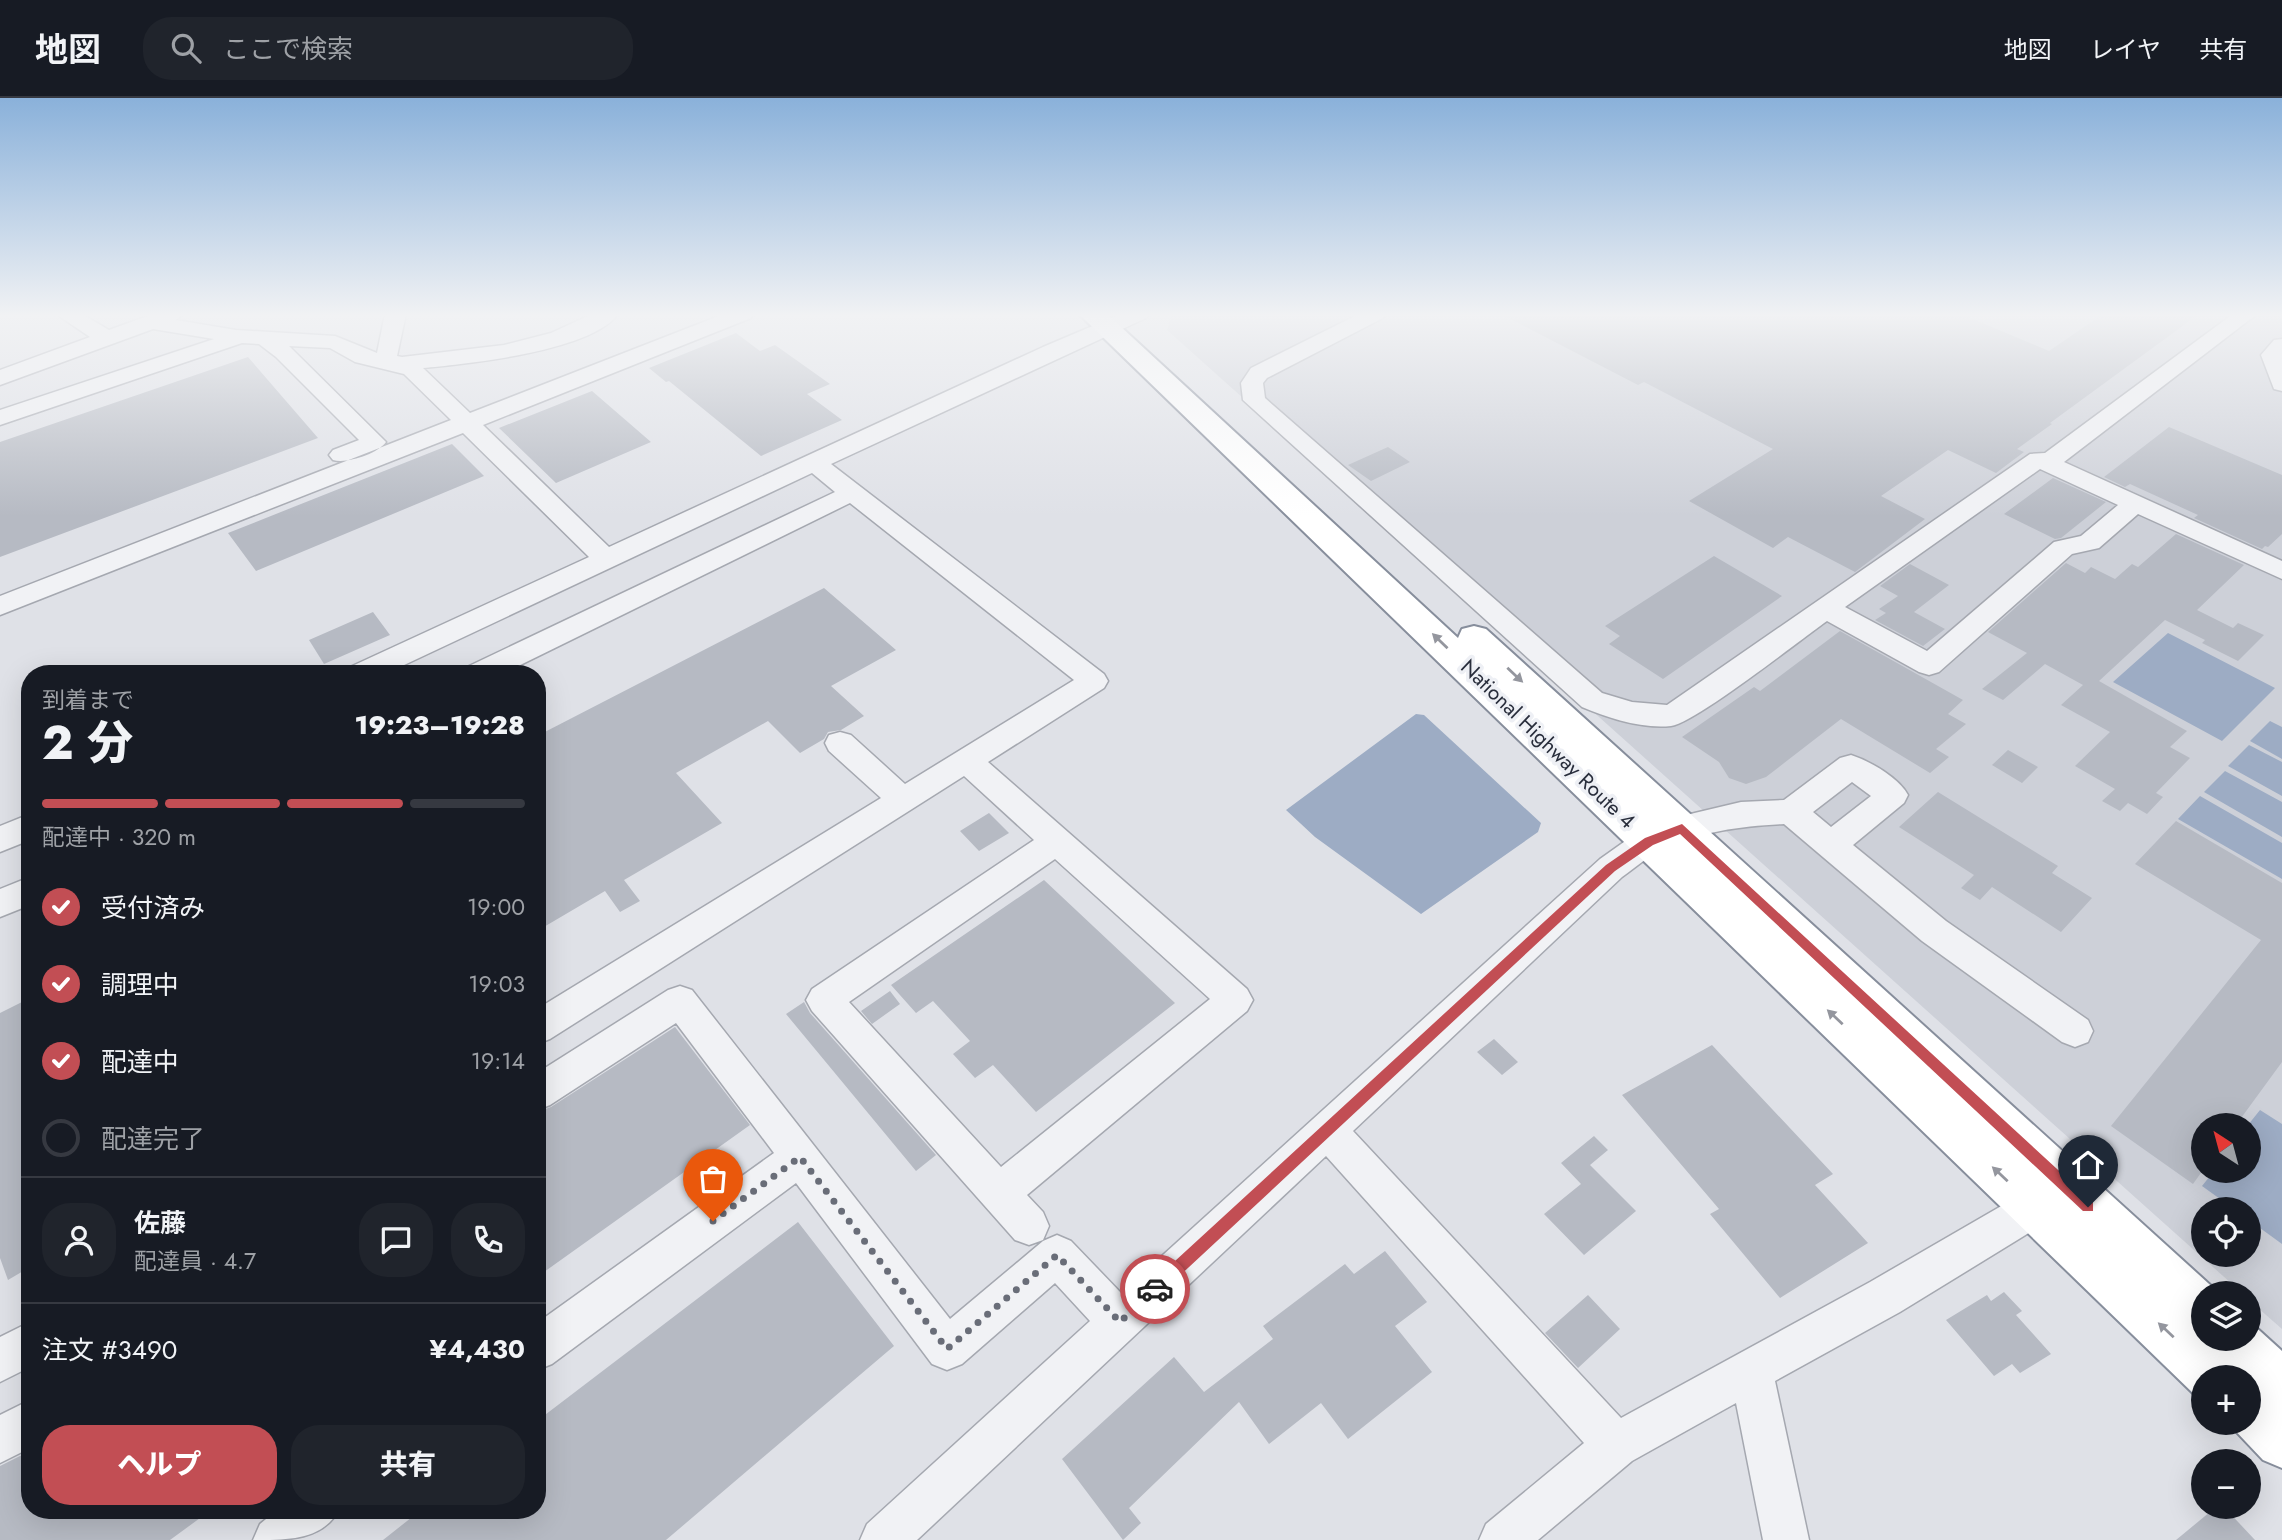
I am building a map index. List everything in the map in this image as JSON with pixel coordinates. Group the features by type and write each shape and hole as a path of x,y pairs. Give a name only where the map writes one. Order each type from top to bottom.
{"highway":[{"name":"National Highway Route 4","path":"1180,381 1409,611 1666,835 2191,1302"},
{"name":"National Highway Route 4","path":"1666,835 2036,1207 2202,1365"},
{"path":"2243,1351 2282,1387"},
{"path":"2261,1421 2282,1441"}],"street":[{"path":"0,418 115,381"},
{"path":"0,587 374,442 313,381"},
{"path":"425,381 606,559"},
{"path":"0,606 574,381"},
{"path":"379,665 983,381"},
{"path":"1253,381 1254,400 1592,700 1632,713 1673,715 1789,631 2038,459 2282,571"},
{"path":"2047,463 2157,381"},
{"path":"546,1022 1094,681 813,462"},
{"path":"496,665 852,492"},
{"path":"1825,608 1929,665 2063,548 2090,542 2135,504"},
{"path":"840,743 904,801"},
{"path":"968,761 1235,1000 999,1193"},
{"path":"883,1540 1611,868 1666,835 1741,814 1791,812 1851,766 1893,794 1831,845"},
{"path":"1791,812 1934,931 2075,1031"},
{"path":"0,840 21,830"},
{"path":"1029,1226 824,1000 1057,841"},
{"path":"0,904 21,894"},
{"path":"546,1087 680,1001 947,1349 1057,1255 1120,1322"},
{"path":"1327,1130 1616,1445"},
{"path":"546,1342 800,1157"},
{"path":"1502,1540 1616,1445 1885,1297 2036,1207"},
{"path":"0,1361 21,1348"},
{"path":"1751,1371 1786,1540"},
{"path":"0,1441 21,1428"},
{"path":"275,1540 304,1519"}],"shaded area":[{"path":"1224,381 2282,381 2282,1329 2261,1311 2261,1281 2229,1281 2213,1267 2261,1267 2261,1197 2191,1197 2191,1247"}],"water":[{"path":"2168,633 2275,688 2222,741 2113,682"},
{"path":"1416,714 1424,715 1541,823 1538,832 1421,914 1315,837 1286,810"},
{"path":"2270,721 2282,727 2282,759 2250,741"},
{"path":"2249,745 2282,762 2282,796 2228,766"},
{"path":"2225,771 2282,802 2282,837 2204,792"},
{"path":"2200,796 2282,843 2282,879 2178,819"},
{"path":"2260,1110 2282,1124 2282,1244 2261,1229 2261,1197 2217,1197 2202,1186 2204,1183 2261,1183 2261,1113 2258,1113"}],"building":[{"path":"177,381 269,381 318,438 0,557 0,442"},
{"path":"669,381 826,381 830,384 807,394 842,420 761,456"},
{"path":"1631,381 2107,381 2017,449 2024,452 1996,473 1948,450 1881,496 1925,519 1855,572 1788,537 1773,548 1689,501 1773,449 1644,382 1638,385"},
{"path":"592,391 651,442 556,483 499,428"},
{"path":"2169,427 2282,475 2282,534 2262,549 2194,518 2198,515 2130,484 2125,487 2104,477"},
{"path":"452,444 484,476 256,571 228,533"},
{"path":"1388,447 1410,462 1371,481 1348,465"},
{"path":"2053,478 2106,502 2061,538 2055,539 2004,514"},
{"path":"2176,534 2244,565 2197,610 2233,628 2238,623 2264,635 2238,661 2202,643 2205,640 2165,620 2099,681 2187,731 2170,747 2190,758 2156,793 2163,797 2147,814 2128,803 2120,811 2102,801 2115,789 2075,766 2110,732 2061,705 2083,685 2045,664 2003,700 1982,689 2027,653 1988,632 2066,563 2085,573 2091,567 2115,579 2132,564 2138,567"},
{"path":"1714,556 1782,596 1663,679 1609,644 1620,636 1605,626"},
{"path":"1910,564 1949,585 1914,612 1945,629 1923,646 1875,620 1886,613 1879,609 1898,596 1880,586"},
{"path":"824,588 896,650 831,686 864,716 841,730 828,732 824,739 800,753 768,721 676,773 722,823 624,880 640,901 620,912 605,891 546,926 546,731"},
{"path":"373,612 390,635 324,664 309,640"},
{"path":"1840,631 1963,700 1948,714 1966,724 1936,749 1949,757 1930,773 1841,719 1766,777 1746,784 1729,778 1719,762 1682,737 1754,687 1760,691"},
{"path":"2008,750 2038,767 2022,783 1992,765"},
{"path":"1938,792 2058,866 2052,873 2092,898 2061,932 1992,887 1980,900 1961,888 1974,875 1899,827"},
{"path":"989,813 1009,833 979,851 960,831"},
{"path":"2176,821 2282,883 2282,1062 2245,1113 2191,1113 2191,1183 2111,1126 2261,940 2135,864"},
{"path":"1044,880 1175,1003 1036,1112 993,1065 975,1078 953,1054 970,1041 933,1001 916,1013 891,985"},
{"path":"890,991 900,1004 872,1024 861,1011"},
{"path":"21,1002 21,1272 8,1280 0,1258 0,1013"},
{"path":"804,1002 810,1013 936,1155 916,1171 786,1014"},
{"path":"675,1027 750,1125 546,1271 546,1109"},
{"path":"1494,1039 1518,1062 1502,1075 1477,1052"},
{"path":"1712,1045 1833,1174 1815,1185 1868,1243 1780,1298 1710,1214 1719,1209 1622,1095"},
{"path":"1594,1136 1608,1150 1590,1165 1636,1211 1584,1255 1544,1214 1581,1184 1561,1163"},
{"path":"798,1222 894,1346 666,1540 383,1540 410,1519 546,1519 546,1414"},
{"path":"1385,1251 1427,1302 1395,1326 1432,1372 1348,1439 1321,1403 1269,1444 1239,1402 1129,1508 1141,1523 1123,1540 1062,1459 1174,1357 1204,1392 1273,1339 1263,1326 1345,1264 1354,1274"},
{"path":"2004,1292 2022,1311 2016,1315 2051,1354 2020,1373 2012,1364 1994,1376 1946,1320 1987,1295 1991,1301"},
{"path":"1588,1295 1620,1329 1578,1368 1545,1333"},
{"path":"21,1456 21,1519 199,1519 170,1540 0,1540 0,1466"},
{"path":"2201,1519 2235,1519 2255,1540 2176,1540"}],"way so far":[{"path":"713,1221 800,1157 947,1349 1057,1255 1120,1322 1155,1289"}],"route":[{"path":"1155,1289 1611,868 1649,841 1682,828 2088,1207"}]}
